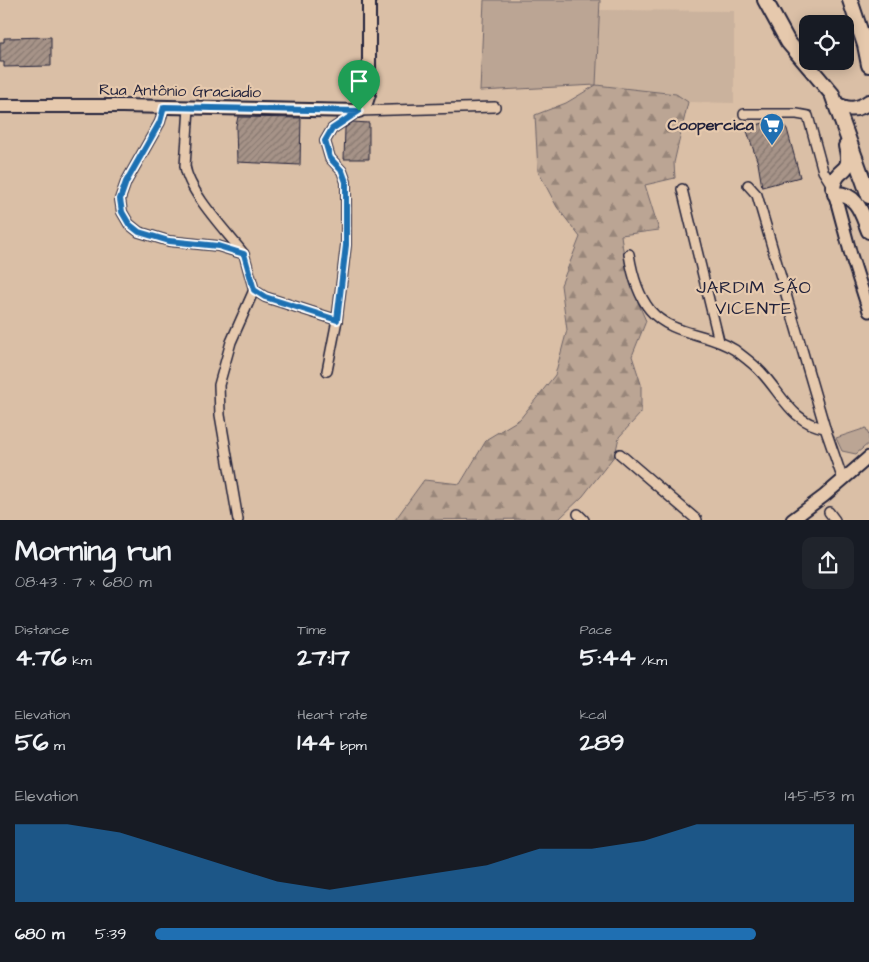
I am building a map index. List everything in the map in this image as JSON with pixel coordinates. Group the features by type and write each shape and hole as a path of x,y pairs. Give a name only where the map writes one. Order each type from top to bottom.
{"main road":[{"path":"359,111 366,104 369,94 369,0"},
{"path":"764,0 788,42 832,94 869,196"},
{"path":"851,0 869,65"},
{"path":"857,18 869,37"},
{"path":"836,104 850,110 869,102"},
{"name":"Rua Antônio Graciadio","path":"0,106 359,111"},
{"path":"845,130 845,141 849,158 848,164 845,170 834,179 834,191 854,201 861,209 869,231"}],"street":[{"path":"164,107 160,122 126,182 120,199 122,212 129,224 139,232 169,241 218,246 244,254"},
{"path":"327,371 337,320 346,245 346,182 342,171 330,158 325,141 332,129 359,111 495,107"},
{"path":"189,108 186,175 193,188 244,254 254,290 231,342 219,385 220,415 238,520"},
{"path":"744,114 797,114 808,116 823,171 834,191 850,256 869,311"},
{"path":"748,185 757,194 825,428 843,480"},
{"path":"682,189 719,342"},
{"path":"629,254 633,276 641,295 649,309 658,318 678,330 719,342 734,350 760,371 796,415 813,426 825,428"},
{"path":"254,290 265,297 337,320"},
{"path":"620,454 697,520"},
{"path":"792,520 869,457"}],"shaded area":[{"path":"600,10 734,11 734,103 688,102 676,94 596,85"}],"green space":[{"path":"484,0 600,0 596,85 480,91"},
{"path":"596,85 676,94 688,102 674,163 675,178 645,185 659,230 621,235 630,279 646,321 632,356 641,384 641,413 619,437 615,455 583,496 559,519 395,520 424,480 460,484 487,439 520,419 555,375 567,330 561,285 580,237 557,207 538,171 535,115 566,103"},
{"path":"866,428 869,443 856,454 842,451 836,438"}],"building":[{"path":"51,37 51,66 4,67 4,62 0,62 0,42 4,42 4,38"},
{"path":"238,117 301,118 300,165 237,162 236,126"},
{"name":"Coopercica","path":"780,120 787,129 800,177 762,187 758,163 746,128"},
{"path":"353,122 369,123 369,159 344,159 345,128"}],"place":[{"name":"Coopercica","path":"772,146"}],"district":[{"name":"JARDIM SÃO VICENTE","path":"754,297"}],"route":[{"path":"164,107 359,111 332,129 325,141 330,158 342,171 346,182 346,245 337,320 265,297 254,290 244,254 218,246 169,241 139,232 129,224 122,212 120,199 126,182 160,122 164,107"}]}
